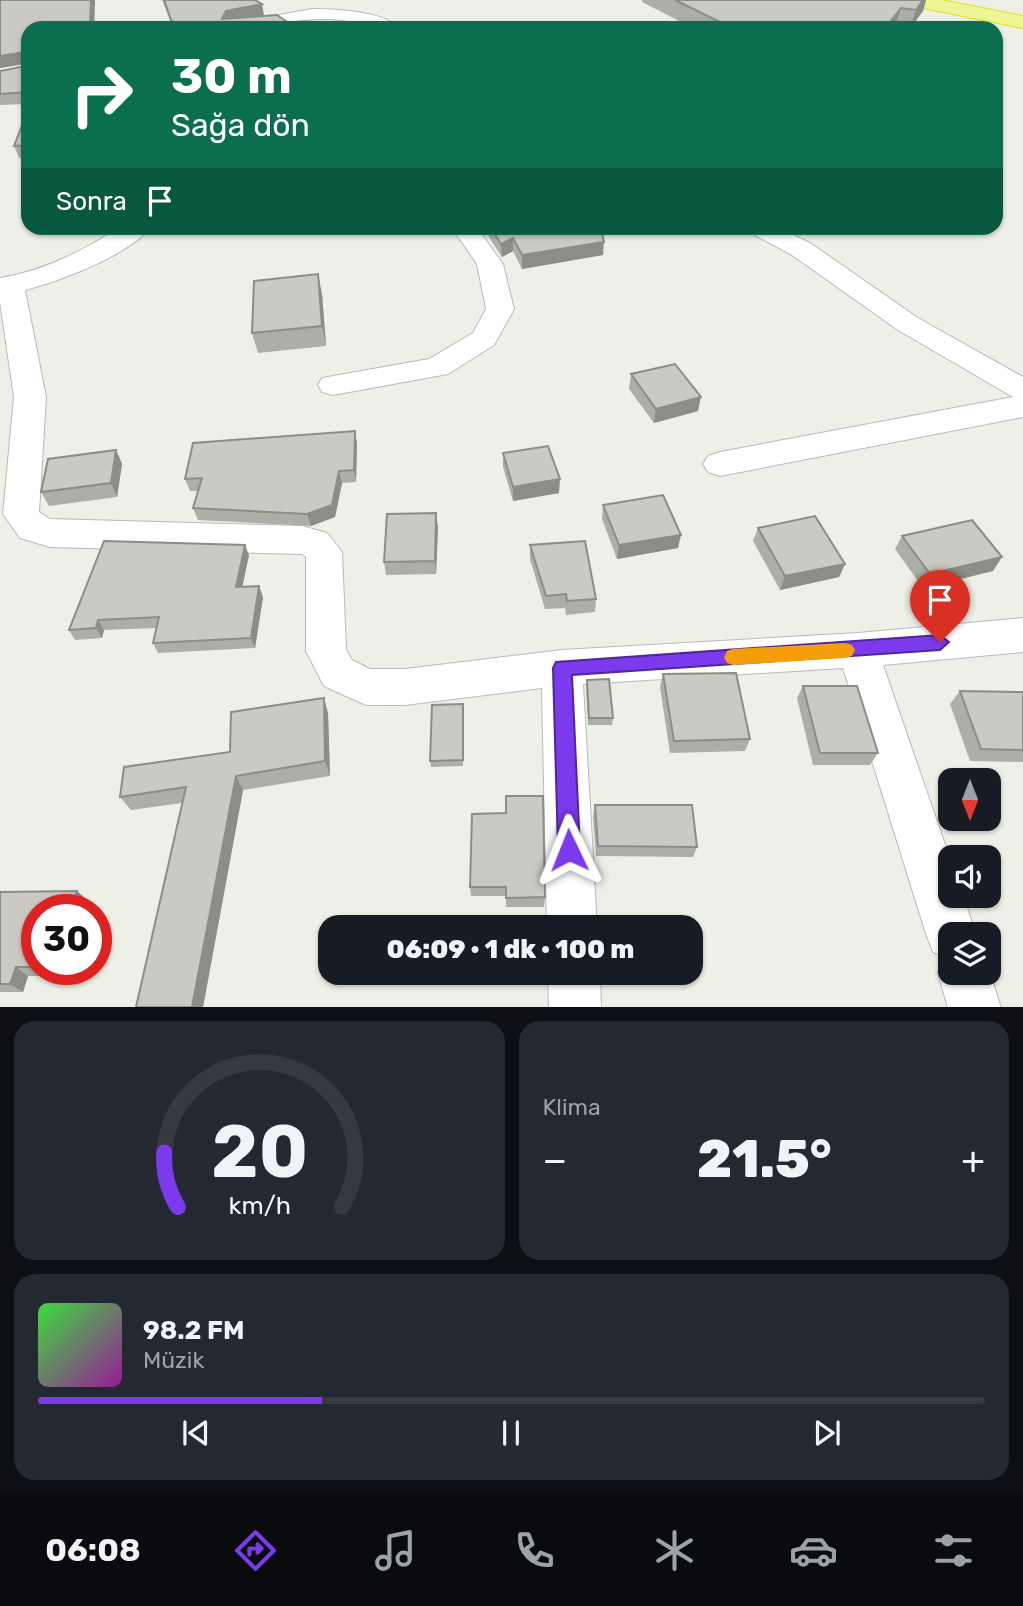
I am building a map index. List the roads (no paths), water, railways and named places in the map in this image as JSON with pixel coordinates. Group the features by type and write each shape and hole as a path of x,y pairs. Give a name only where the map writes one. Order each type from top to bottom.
{"highway":[{"path":"913,0 1023,22"},
{"path":"971,0 1023,10"}],"street":[{"path":"283,0 361,21"},
{"path":"264,21 294,14 324,12"},
{"path":"125,235 94,255 57,271 6,286 30,397 21,514 34,530 302,540 314,543 324,552 326,651 338,673 366,687 405,687 562,668 858,650 1023,635"},
{"path":"333,385 437,367 484,339 500,309 490,264 470,235"},
{"path":"774,235 801,249 908,324 1023,390"},
{"path":"720,464 1023,406"},
{"path":"858,650 947,922"},
{"path":"562,668 572,915"},
{"path":"574,985 575,1007"},
{"path":"968,985 975,1007"}]}
